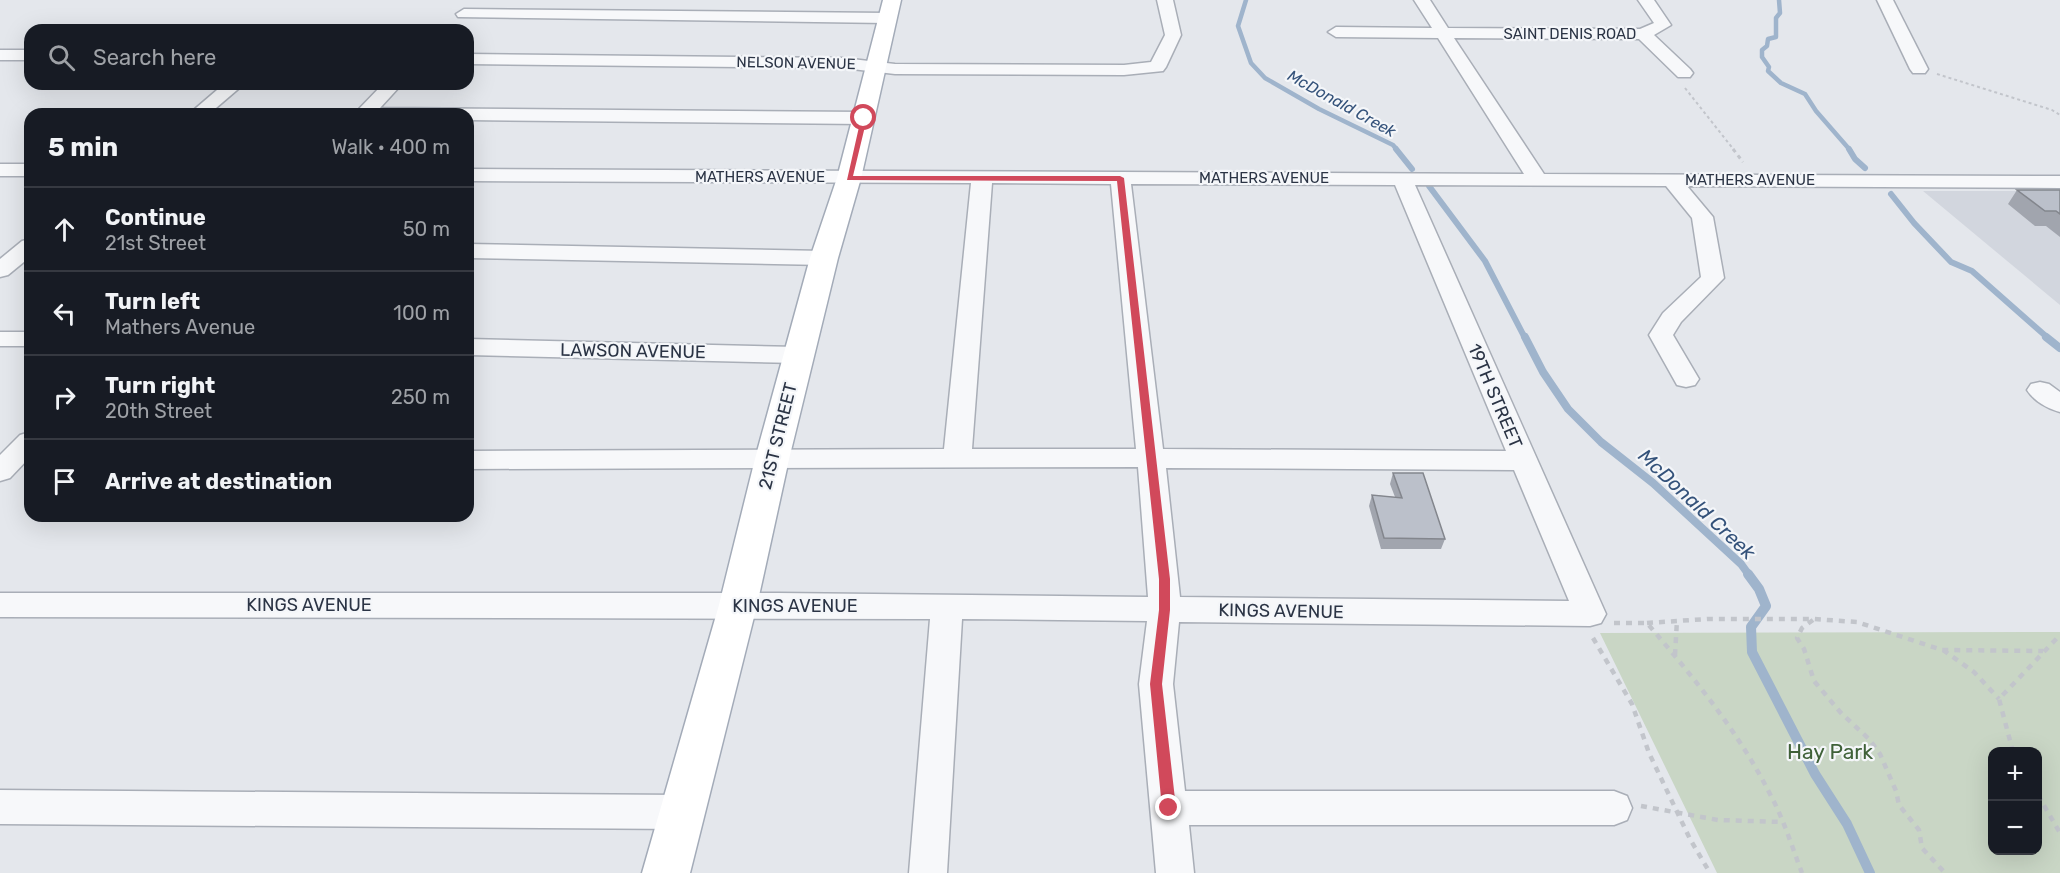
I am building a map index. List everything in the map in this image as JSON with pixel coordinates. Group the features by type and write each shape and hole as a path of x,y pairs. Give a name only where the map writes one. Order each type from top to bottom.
{"main road":[{"name":"21ST STREET","path":"666,873 738,605 798,355 824,258 849,178 890,9"}],"street":[{"path":"480,0 460,18 890,9"},
{"name":"NELSON AVENUE","path":"474,59 843,63 895,69 1124,70 1157,67 1173,35 1165,0"},
{"path":"1422,0 1537,179"},
{"name":"SAINT DENIS ROAD","path":"1445,34 1643,34 1663,25 1646,0"},
{"path":"1885,0 1919,69"},
{"path":"1336,32 1445,34"},
{"path":"1643,34 1684,73"},
{"path":"0,55 24,55"},
{"path":"205,108 228,90"},
{"path":"368,108 387,90"},
{"path":"474,114 864,118"},
{"path":"0,170 24,170"},
{"name":"MATHERS AVENUE","path":"474,175 2060,182"},
{"path":"957,459 982,178"},
{"path":"1120,178 1164,579 1164,610 1156,684 1175,873"},
{"name":"19TH STREET","path":"1402,178 1590,614"},
{"path":"1671,180 1702,217 1713,278 1671,318 1661,335 1686,379"},
{"path":"0,270 24,251"},
{"path":"474,251 824,258"},
{"path":"0,339 24,339"},
{"name":"LAWSON AVENUE","path":"474,347 798,355"},
{"path":"13,466 24,450"},
{"path":"474,460 1150,458 1523,461"},
{"name":"KINGS AVENUE","path":"0,605 947,606 1590,614"},
{"path":"928,873 947,606"},
{"path":"0,807 682,812"},
{"path":"1169,808 1614,808"}],"path":[{"path":"1919,69 2052,110 2060,116"},
{"path":"1684,73 1677,78 1757,180"},
{"path":"1590,614 1607,622 1647,623 1707,619 1814,619 1857,622 1942,650 1974,672 1999,699 2012,747"},
{"path":"1590,614 1595,625 1593,638 1596,645 1632,704 1649,753 1690,839 1710,873"},
{"path":"1814,619 1802,628 1797,638 1814,681 1840,713 1869,739 1880,754 1896,791 1899,804 1919,830 1922,848 1945,873"},
{"path":"1675,655 1677,620"},
{"path":"1647,623 1675,655 1753,765 1772,796 1802,873"},
{"path":"1999,699 2060,635"},
{"path":"1942,650 2043,651"},
{"path":"2040,801 2060,833"},
{"path":"1614,808 1636,806 1718,820 1782,822"},
{"path":"2053,823 2060,828"}],"shaded area":[{"path":"1923,191 2060,191 2060,305"}],"green space":[{"name":"Hay Park","path":"2060,632 2060,873 1717,873 1600,633"}],"building":[{"path":"2017,190 2060,190 2060,214 2056,211 2045,211"},
{"path":"1393,473 1423,473 1445,539 1384,538 1372,495 1402,498"}],"waterway":[{"name":"McDonald Creek","path":"1246,0 1238,26 1251,63 1265,78 1319,109 1393,145 1397,150"},
{"path":"1779,0 1780,13 1776,18 1776,37 1768,39 1767,46 1762,50 1762,57 1769,67 1768,71 1781,83 1805,94 1816,111 1850,150"},
{"name":"McDonald Creek","path":"1396,149 1412,169"},
{"path":"1849,149 1855,159 1865,168"},
{"name":"McDonald Creek","path":"1429,186 1485,261 1525,338"},
{"path":"1891,194 1914,223 1951,262 1972,271 2048,338"},
{"name":"McDonald Creek","path":"1525,337 1543,372 1568,409 1601,442 1653,483 1741,564 1749,575"},
{"path":"2046,337 2060,348"},
{"name":"McDonald Creek","path":"1748,574 1759,589 1766,606 1751,627 1752,652 1815,774 1847,824 1870,873"}],"route":[{"path":"864,118 849,178 1120,178 1164,579 1164,610 1156,684 1169,808"}]}
